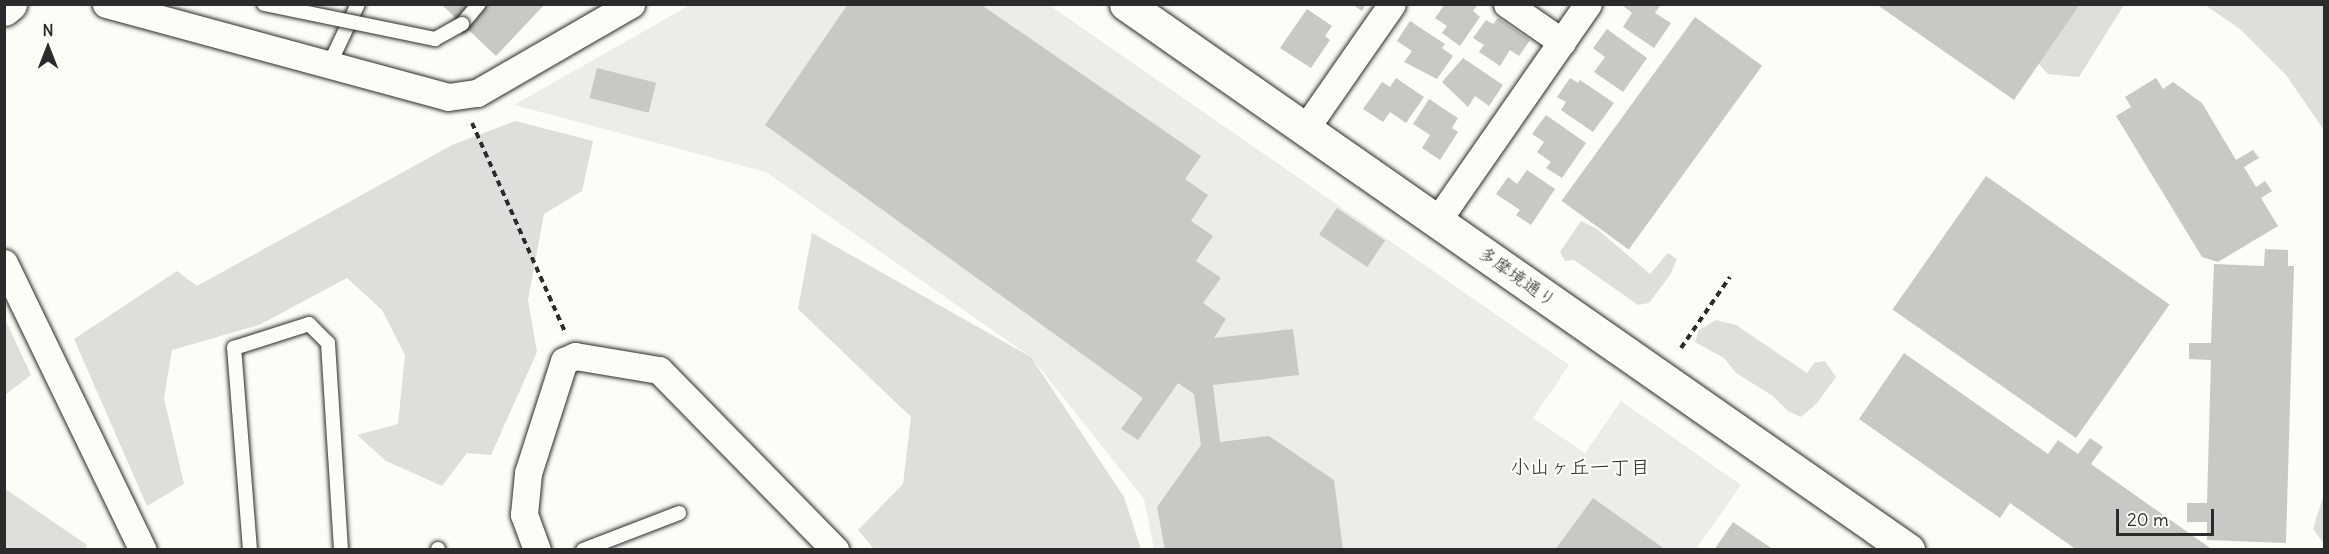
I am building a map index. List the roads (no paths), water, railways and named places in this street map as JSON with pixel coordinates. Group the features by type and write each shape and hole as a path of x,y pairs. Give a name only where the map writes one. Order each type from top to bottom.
{"street":[{"path":"4,9 10,4"},
{"path":"106,4 330,63 448,97 477,93 631,4"},
{"name":"多摩境通り","path":"1126,4 1908,549"},
{"path":"1305,129 1392,4"},
{"path":"1508,4 1562,42"},
{"path":"1437,221 1588,4"},
{"path":"4,263 143,549"},
{"path":"537,549 524,514 528,473 564,361 575,356 659,370 835,549"}],"lane":[{"path":"264,4 435,39 462,24 479,4"},
{"path":"330,63 358,4"},
{"path":"250,549 234,348 309,324 328,343 341,549"},
{"path":"583,549 679,513"}],"district":[{"name":"小山ヶ丘一丁目","path":"1580,466"}]}
